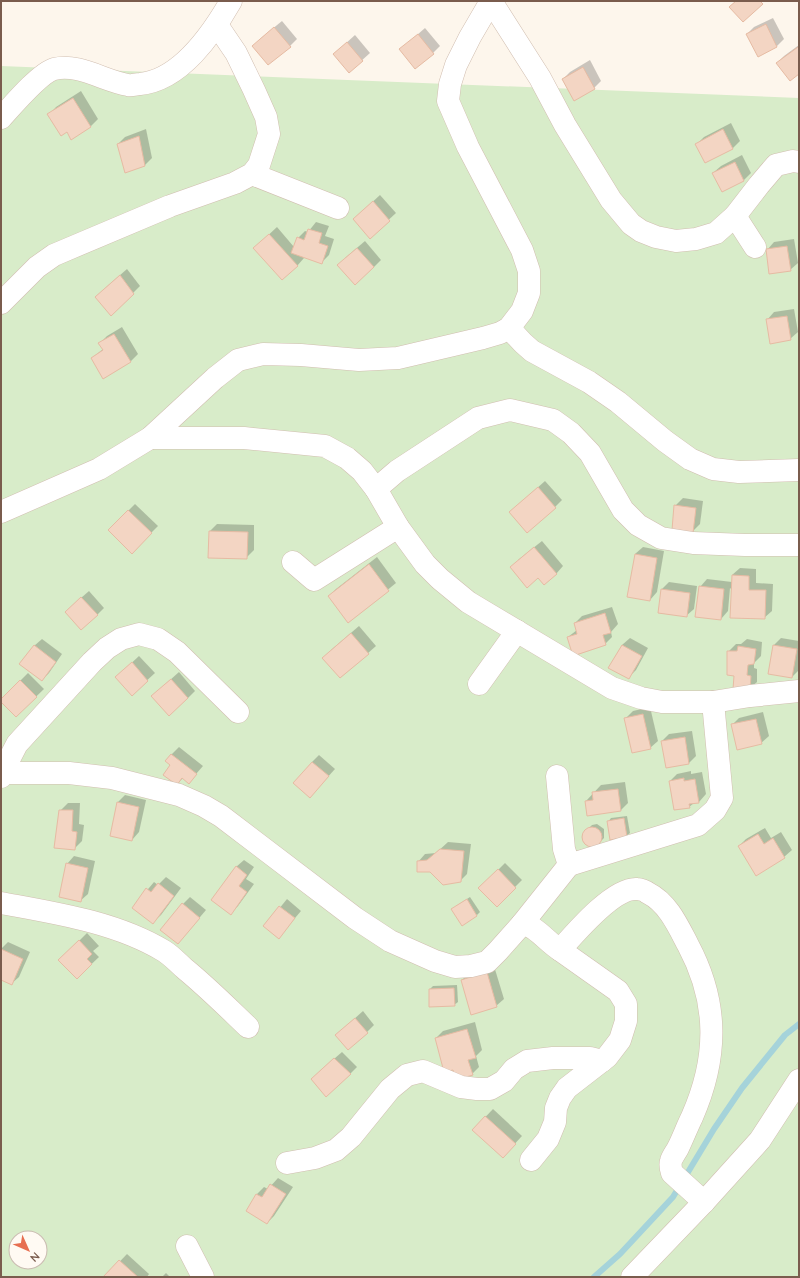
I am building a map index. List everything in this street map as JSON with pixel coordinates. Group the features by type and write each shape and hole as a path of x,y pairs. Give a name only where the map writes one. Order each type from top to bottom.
{"street":[{"path":"1,118 40,78 53,69 66,68 78,70 129,85 149,83 169,74 188,59 217,25 231,1"},
{"path":"1,512 99,469 150,438 215,378 238,360 263,354 301,355 359,360 398,358 482,338 500,333 509,328 522,311 529,294 529,271 522,250 468,147 448,101 450,84 456,65 491,1 540,78 565,125 611,200 631,224 641,231 656,237 676,241 696,239 716,233 735,216 758,185 776,166 793,161 799,162"},
{"path":"1,303 37,267 54,255 170,206 235,183 252,174 259,165 269,134 266,117 236,53 217,25"},
{"path":"252,174 338,208"},
{"path":"735,216 755,247"},
{"path":"509,328 532,350 589,382 618,402 665,441 690,459 713,469 739,472 799,470"},
{"path":"376,489 397,471 478,418 510,410 553,420 570,433 590,453 623,510 638,525 661,538 693,543 799,545"},
{"path":"150,438 244,438 325,446 347,458 362,471 376,489 398,528 425,564 440,579 468,602 612,688 641,698 662,702 712,702 799,691"},
{"path":"293,562 314,580 398,528"},
{"path":"479,684 517,631"},
{"path":"238,712 177,652 158,639 139,634 133,635 121,639 107,648 92,662 17,744 2,775 77,774 112,778 180,795 221,816 322,894 390,942 435,961 455,966 471,966 487,962 498,952 569,864 698,825 715,810 722,798 712,702"},
{"path":"557,776 564,849 569,864"},
{"path":"560,950 581,926 607,902 621,893 636,889 648,893 659,900 674,917 697,962 706,991 712,1020 708,1072 695,1110 671,1161 672,1173 704,1202"},
{"path":"1,903 52,912 92,922 133,936 158,948 204,985 248,1026"},
{"path":"522,924 528,924 552,946 560,950 618,991 626,1004 626,1021 620,1040 607,1057 567,1088 560,1098 556,1108 555,1122 548,1139 531,1160"},
{"path":"287,1163 315,1158 336,1150 352,1137 390,1089 407,1075 423,1071 461,1087 477,1089 490,1088 504,1081 514,1069 527,1061 590,1058 602,1061"},
{"path":"632,1277 704,1202 760,1140 799,1080"},
{"path":"187,1246 203,1277"}],"green space":[{"path":"1,66 799,98 799,1277 1,1277"}],"building":[{"path":"736,1 760,1 763,4 743,22 729,7"},
{"path":"766,24 777,47 758,57 746,34"},
{"path":"274,27 291,47 268,65 252,46"},
{"path":"418,34 434,54 415,69 399,49"},
{"path":"347,42 363,61 349,73 333,54"},
{"path":"798,47 799,74 790,81 776,63"},
{"path":"583,67 595,89 574,101 562,79"},
{"path":"73,98 91,127 71,140 67,132 61,136 47,114"},
{"path":"723,129 733,149 705,163 695,144"},
{"path":"139,136 145,166 125,173 117,144"},
{"path":"735,162 744,181 722,192 712,173"},
{"path":"373,201 390,221 370,239 353,219"},
{"path":"308,229 322,233 319,243 328,246 322,264 291,253 297,237 304,240"},
{"path":"269,234 298,266 282,280 253,248"},
{"path":"787,246 791,271 769,274 766,249"},
{"path":"357,248 374,267 355,285 337,265"},
{"path":"120,275 134,294 111,316 95,297"},
{"path":"787,316 791,340 770,344 766,319"},
{"path":"114,334 131,362 103,379 91,358 103,350 98,343"},
{"path":"538,487 556,508 527,533 509,512"},
{"path":"674,505 696,508 693,533 672,530"},
{"path":"128,510 152,533 132,554 108,530"},
{"path":"209,531 248,532 247,559 208,558"},
{"path":"534,547 557,574 544,585 538,578 527,588 510,567"},
{"path":"635,554 657,558 650,601 627,597"},
{"path":"369,564 389,591 348,623 328,596"},
{"path":"732,575 749,576 749,590 766,590 765,619 730,618"},
{"path":"699,586 724,589 721,620 695,617"},
{"path":"661,589 690,593 687,617 658,613"},
{"path":"81,597 98,615 81,630 65,612"},
{"path":"605,613 611,633 603,635 606,645 573,656 567,637 577,634 574,623"},
{"path":"351,633 369,654 340,678 322,658"},
{"path":"34,645 56,662 42,681 19,664"},
{"path":"622,645 642,656 629,679 608,668"},
{"path":"773,645 797,649 792,678 768,674"},
{"path":"738,646 756,649 754,664 748,665 747,675 751,676 750,690 733,689 734,676 727,675 727,651 737,651"},
{"path":"132,662 148,681 132,696 115,677"},
{"path":"171,679 188,698 169,716 151,696"},
{"path":"20,680 37,697 16,717 1,702 1,699"},
{"path":"643,714 651,749 632,753 624,718"},
{"path":"756,719 762,744 737,750 731,724"},
{"path":"685,737 689,764 666,768 661,741"},
{"path":"171,754 197,774 189,784 182,778 177,785 163,775 170,765 165,761"},
{"path":"312,762 329,776 310,798 293,783"},
{"path":"684,778 684,781 695,779 699,803 689,804 690,808 674,810 669,781"},
{"path":"618,789 621,811 587,816 585,801 593,800 592,792"},
{"path":"117,802 139,807 132,841 110,836"},
{"path":"59,810 73,810 72,831 77,832 75,850 54,848"},
{"path":"624,818 627,837 610,840 607,821"},
{"path":"588,827 596,827 602,833 602,841 596,847 588,847 582,841 582,833"},
{"path":"758,834 764,844 773,838 785,858 756,876 738,846"},
{"path":"440,849 464,851 461,882 443,885 430,872 417,872 417,861 427,860"},
{"path":"66,863 88,868 81,902 59,897"},
{"path":"236,866 247,875 239,886 247,892 231,915 211,900"},
{"path":"498,869 516,888 497,907 478,888"},
{"path":"158,883 174,896 153,924 132,908 146,888 151,892"},
{"path":"467,899 477,916 462,926 451,909"},
{"path":"182,903 200,918 178,944 160,930"},
{"path":"279,906 295,918 279,939 263,926"},
{"path":"79,940 92,954 87,959 92,964 77,979 58,960"},
{"path":"1,949 23,959 12,985 1,980"},
{"path":"487,972 497,1007 471,1015 461,980"},
{"path":"454,988 455,1006 429,1007 429,989"},
{"path":"355,1018 368,1033 348,1050 335,1035"},
{"path":"467,1029 476,1058 468,1060 473,1075 456,1080 453,1070 444,1072 435,1038"},
{"path":"334,1058 351,1074 326,1097 311,1079"},
{"path":"485,1116 516,1144 503,1158 472,1130"},
{"path":"270,1184 286,1194 267,1224 246,1211 256,1194 262,1197"},
{"path":"119,1260 138,1277 103,1277"}],"waterway":[{"path":"594,1277 620,1254 673,1197 714,1129 742,1088 785,1035 799,1024"}]}
